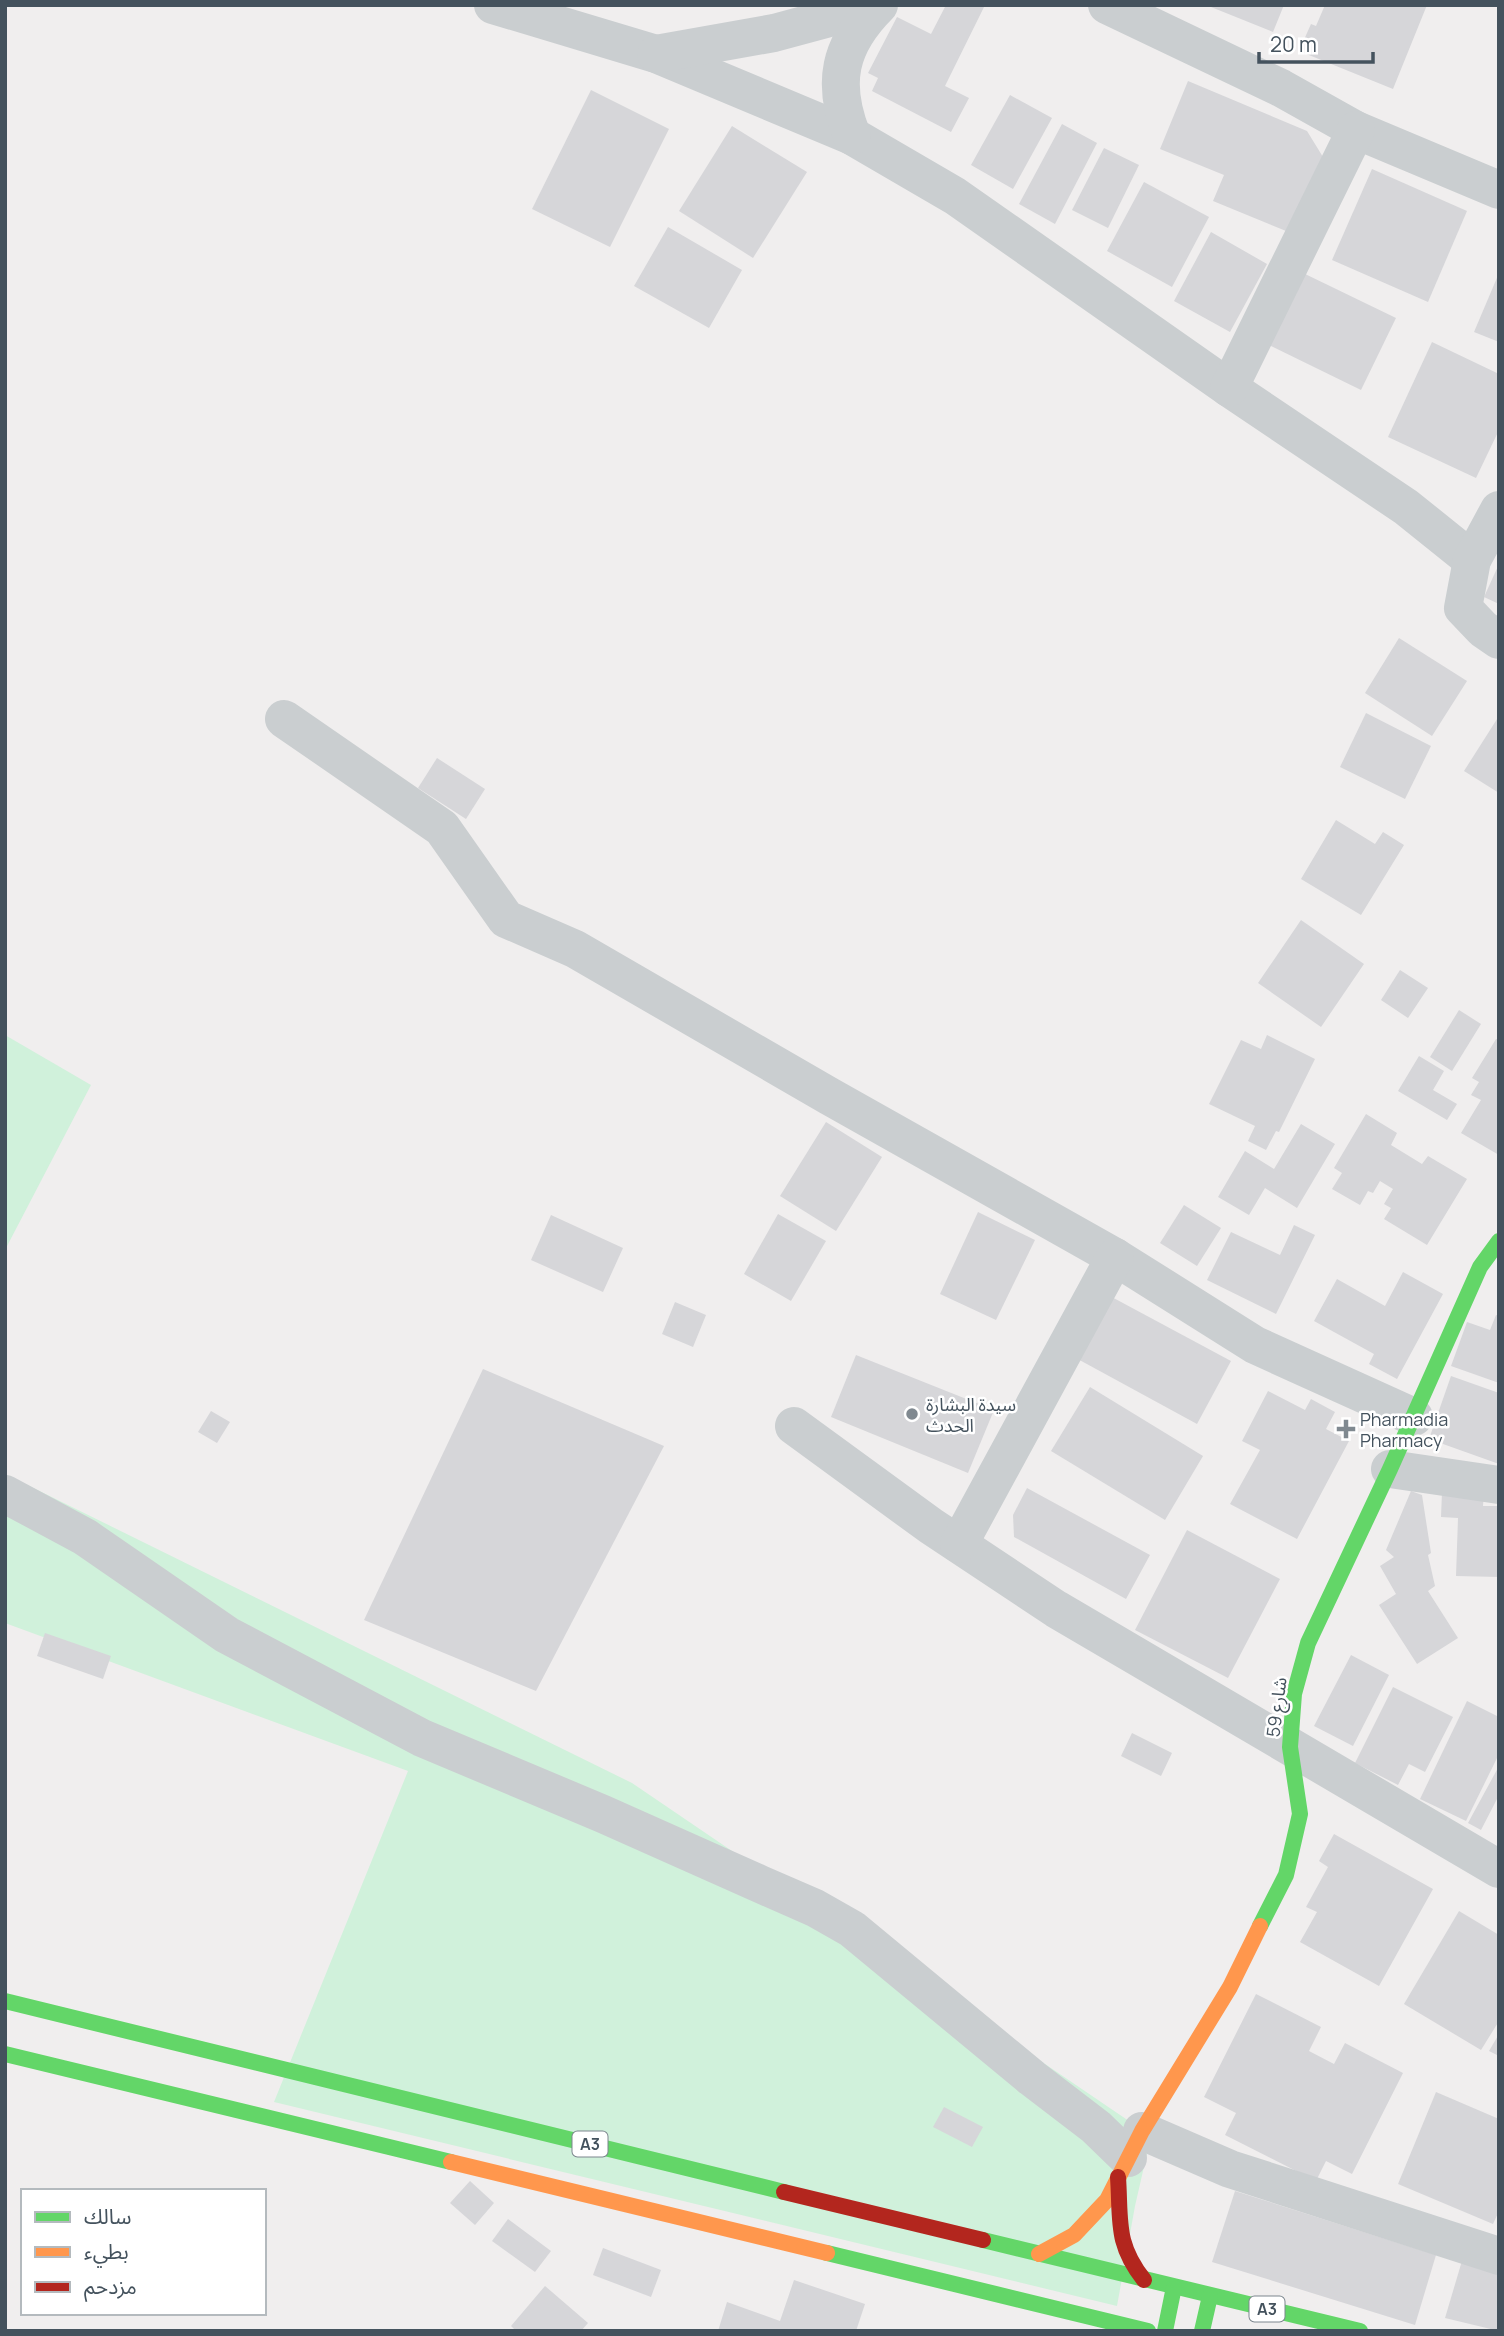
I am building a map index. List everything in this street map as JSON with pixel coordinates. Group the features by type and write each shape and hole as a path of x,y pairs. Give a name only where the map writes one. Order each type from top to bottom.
{"main road":[{"name":"شارع 59","path":"1039,2255 1074,2235 1107,2200 1130,2155 1230,1987 1286,1875 1300,1814 1290,1747 1293,1694 1308,1643 1414,1417 1480,1267 1499,1241"},
{"name":"A3","path":"5,2001 1039,2255 1360,2331"},
{"path":"5,2054 1148,2331"},
{"path":"1130,2155 1119,2228 1122,2245 1133,2267 1144,2280"},
{"path":"1165,2331 1174,2287"},
{"path":"1202,2331 1210,2295"}],"street":[{"path":"493,5 656,54 852,136 955,196 1229,388 1406,507 1472,560"},
{"path":"656,54 774,33 879,5"},
{"path":"852,136 843,113 839,89 842,65 849,42 862,22 879,5"},
{"path":"1107,5 1281,88 1356,130 1499,190"},
{"path":"1229,388 1356,130"},
{"path":"1499,510 1472,560 1463,608 1483,629 1499,640"},
{"path":"284,719 442,828 506,919 575,949 829,1096 1115,1256 1255,1345 1414,1417"},
{"path":"959,1544 1115,1256"},
{"path":"794,1426 931,1526 1056,1609 1499,1869"},
{"path":"1390,1469 1499,1485"},
{"path":"5,1494 85,1537 227,1635 422,1738 761,1884 815,1908 852,1929 1130,2155 1230,2169 1499,2256"}],"green space":[{"path":"5,1035 91,1085 5,1250"},
{"path":"5,1474 632,1783 1151,2136 1117,2306 274,2102 408,1771 5,1623"}],"building":[{"path":"946,5 985,5 945,86 969,98 951,132 872,91 878,78 868,73 897,17 931,34"},
{"path":"1206,5 1284,5 1273,32"},
{"path":"1325,5 1427,5 1393,89 1299,51 1311,24 1316,26"},
{"path":"1188,81 1307,131 1323,157 1291,233 1213,201 1224,175 1160,149"},
{"path":"591,90 669,129 610,247 532,209"},
{"path":"1010,95 1052,118 1013,189 971,165"},
{"path":"1062,124 1097,143 1055,224 1019,204"},
{"path":"732,126 807,172 753,258 679,211"},
{"path":"1104,148 1139,165 1108,228 1072,210"},
{"path":"1372,169 1467,211 1428,302 1332,260"},
{"path":"1144,182 1209,217 1172,287 1107,251"},
{"path":"668,227 742,270 709,328 634,286"},
{"path":"1211,232 1267,264 1230,332 1174,301"},
{"path":"1301,272 1396,318 1361,390 1267,344"},
{"path":"1499,273 1499,342 1474,332"},
{"path":"1432,342 1499,374 1499,430 1476,478 1388,437"},
{"path":"1499,564 1499,604 1484,597"},
{"path":"1399,638 1467,681 1432,736 1365,693"},
{"path":"1366,713 1431,746 1405,799 1340,767"},
{"path":"1499,716 1499,793 1464,771"},
{"path":"437,758 485,789 466,819 418,788"},
{"path":"1336,820 1375,844 1383,832 1404,845 1361,915 1301,879"},
{"path":"1301,920 1364,964 1321,1027 1258,983"},
{"path":"1400,970 1428,988 1408,1018 1381,1000"},
{"path":"1459,1010 1481,1024 1452,1071 1430,1057"},
{"path":"1267,1035 1315,1059 1279,1132 1276,1131 1266,1150 1248,1141 1255,1126 1209,1104 1241,1040 1261,1049"},
{"path":"1496,1039 1499,1040 1499,1155 1461,1133 1481,1100 1471,1095 1479,1082 1472,1078"},
{"path":"1419,1056 1444,1071 1433,1090 1457,1104 1447,1120 1398,1091"},
{"path":"1366,1114 1397,1133 1391,1145 1422,1164 1428,1156 1467,1179 1427,1245 1384,1219 1391,1208 1384,1204 1393,1189 1380,1181 1373,1193 1368,1191 1360,1205 1332,1189 1342,1173 1334,1168"},
{"path":"826,1122 882,1157 836,1231 780,1196"},
{"path":"1301,1124 1335,1144 1297,1208 1265,1188 1249,1215 1218,1197 1245,1151 1274,1169"},
{"path":"1184,1205 1221,1228 1197,1266 1160,1243"},
{"path":"978,1212 1035,1240 996,1320 940,1294"},
{"path":"778,1214 826,1241 791,1301 744,1274"},
{"path":"551,1215 623,1248 603,1292 531,1260"},
{"path":"1294,1225 1315,1235 1276,1314 1207,1280 1231,1232 1280,1255"},
{"path":"1403,1272 1443,1294 1397,1379 1369,1364 1374,1354 1314,1321 1337,1279 1385,1306"},
{"path":"1108,1295 1231,1361 1197,1424 1074,1357"},
{"path":"675,1302 706,1315 693,1347 662,1334"},
{"path":"1496,1315 1499,1316 1499,1383 1451,1366 1467,1322 1490,1330"},
{"name":"سيدة البشارة الحدث","path":"856,1355 994,1410 968,1473 831,1417"},
{"path":"483,1369 664,1446 536,1691 364,1620"},
{"path":"1451,1376 1499,1393 1499,1464 1429,1439"},
{"path":"1090,1387 1203,1456 1165,1520 1051,1451"},
{"path":"1268,1391 1305,1410 1311,1399 1335,1412 1326,1429 1349,1441 1297,1539 1230,1504 1260,1450 1242,1441"},
{"path":"211,1411 230,1422 217,1443 198,1432"},
{"path":"1027,1488 1150,1555 1126,1599 1014,1537 1013,1515"},
{"path":"1411,1491 1422,1495 1431,1553 1428,1555 1435,1586 1428,1591 1458,1638 1417,1664 1379,1605 1396,1594 1380,1566 1394,1557 1386,1550"},
{"path":"1442,1492 1484,1493 1483,1506 1499,1506 1499,1577 1456,1576 1458,1518 1441,1517"},
{"path":"1187,1530 1280,1579 1228,1678 1135,1630"},
{"path":"45,1633 111,1656 103,1679 37,1656"},
{"path":"1351,1655 1389,1675 1353,1746 1314,1726"},
{"path":"1393,1687 1453,1717 1425,1772 1409,1764 1398,1785 1355,1763"},
{"path":"1467,1701 1499,1717 1499,1754 1466,1821 1420,1799"},
{"path":"1132,1733 1172,1753 1161,1776 1121,1756"},
{"path":"1499,1766 1499,1800 1497,1799 1481,1830 1468,1823"},
{"path":"1334,1834 1433,1889 1379,1986 1300,1942 1317,1912 1306,1907 1328,1867 1319,1861"},
{"path":"1459,1911 1499,1935 1499,2021 1481,2050 1404,2004"},
{"path":"1256,1994 1321,2027 1309,2051 1334,2064 1345,2043 1403,2073 1352,2174 1326,2161 1316,2181 1225,2135 1236,2113 1204,2097"},
{"path":"1499,2034 1499,2056 1489,2051"},
{"path":"1436,2092 1499,2119 1499,2211 1493,2224 1398,2184"},
{"path":"944,2107 983,2127 972,2147 933,2127"},
{"path":"470,2181 494,2203 475,2225 450,2203"},
{"path":"1235,2191 1436,2255 1415,2325 1212,2262"},
{"path":"508,2219 551,2251 535,2272 492,2241"},
{"path":"603,2248 661,2270 651,2297 593,2275"},
{"path":"1464,2254 1499,2269 1499,2331 1445,2318"},
{"path":"794,2280 865,2304 856,2331 718,2331 727,2302 780,2321"},
{"path":"545,2286 588,2323 581,2331 516,2331 511,2326"}],"traffic: fast":[{"path":"1260,1926 1286,1875 1300,1814 1290,1747 1294,1694 1308,1643 1390,1469 1480,1267 1499,1241"},
{"path":"5,2001 784,2192"},
{"path":"5,2054 451,2162"},
{"path":"983,2240 1360,2331"},
{"path":"827,2253 1148,2331"},
{"path":"1165,2331 1174,2287"},
{"path":"1202,2331 1210,2296"}],"traffic: slow":[{"path":"1039,2254 1074,2235 1107,2200 1142,2131 1230,1987 1260,1926"},
{"path":"451,2162 827,2253"}],"traffic: jam":[{"path":"1118,2177 1124,2243 1144,2280"},
{"path":"784,2192 983,2240"}],"place":[{"name":"سيدة البشارة الحدث","path":"912,1414"},
{"name":"Pharmadia Pharmacy","path":"1346,1429"}]}
